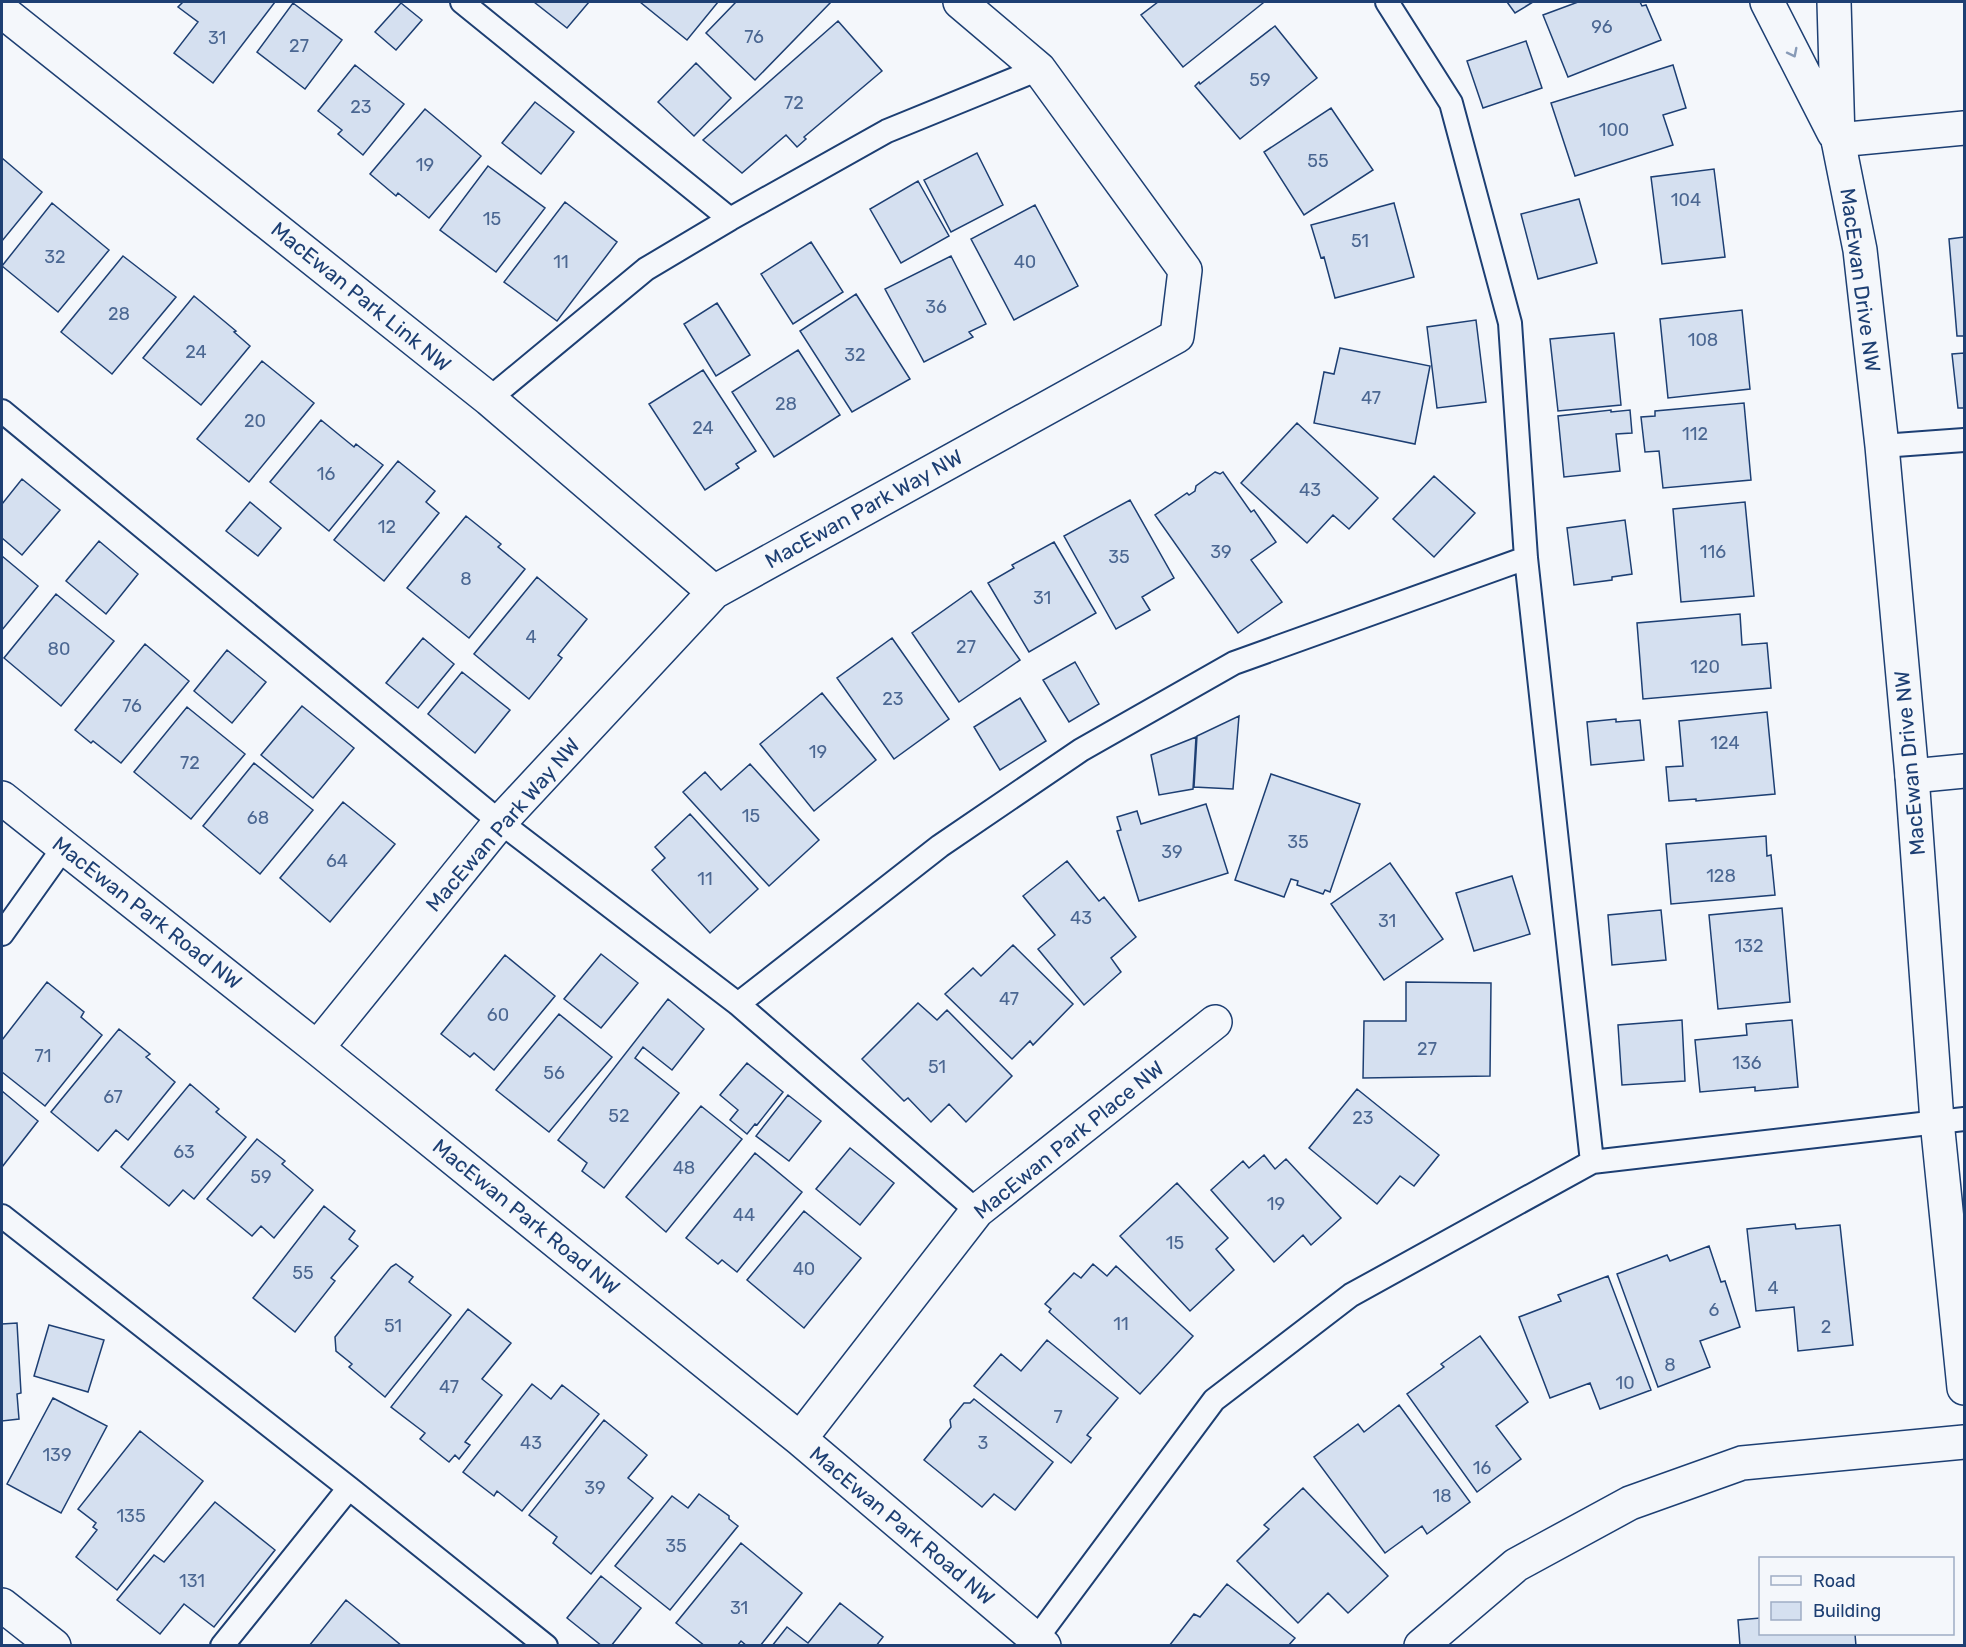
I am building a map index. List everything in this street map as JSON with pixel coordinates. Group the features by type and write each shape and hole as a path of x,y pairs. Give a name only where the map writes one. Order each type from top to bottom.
{"street":[{"name":"MacEwan Park Way NW","path":"317,1048 500,822 714,592 1177,336 1185,270 1039,69 960,2"},
{"name":"MacEwan Drive NW","path":"1767,2 1838,140"},
{"name":"MacEwan Drive NW","path":"1834,2 1838,140 1860,250 1882,446 1912,776 1951,1120 1965,1388"},
{"name":"MacEwan Park Link NW","path":"2,11 489,399 714,592"},
{"path":"1838,140 1965,128"},
{"path":"1912,776 1965,771"},
{"name":"MacEwan Park Road NW","path":"2,798 317,1048 800,1439 1037,1643"},
{"name":"MacEwan Park Place NW","path":"800,1439 977,1211 1215,1022"},
{"path":"1421,1646 1516,1565 1630,1503 1742,1463 1965,1442"},
{"path":"2,1605 54,1646"}],"lane":[{"path":"462,2 730,219"},
{"path":"1388,2 1451,104 1510,323 1526,558 1592,1162"},
{"path":"489,399 646,268 887,131 1039,69"},
{"path":"2,411 500,822 738,1004 977,1211"},
{"path":"1882,446 1965,440"},
{"path":"738,1004 940,846 1091,744 1234,663 1526,558"},
{"path":"2,934 64,847"},
{"path":"1037,1643 1214,1400 1351,1295 1592,1162 1951,1120"},
{"path":"2,1216 546,1646"},
{"path":"222,1646 349,1488"}],"building":[{"path":"183,2 275,2 213,83 174,53 198,22 178,7"},
{"path":"534,2 589,2 567,28"},
{"path":"640,2 718,2 687,40"},
{"path":"736,2 831,2 755,80 706,33"},
{"path":"1158,2 1263,3 1183,67 1141,15"},
{"path":"1507,2 1533,2 1515,13"},
{"path":"1578,2 1640,2 1642,6 1646,5 1661,40 1568,77 1543,15"},
{"path":"293,3 342,40 305,89 257,52"},
{"path":"401,3 422,20 396,50 375,32"},
{"path":"838,21 882,71 804,137 806,139 797,147 786,135 742,173 703,140"},
{"path":"1275,26 1317,78 1240,139 1195,86"},
{"path":"1526,41 1542,88 1483,108 1467,61"},
{"path":"696,63 731,98 694,136 658,102"},
{"path":"355,65 404,104 363,155 338,134 342,130 318,111"},
{"path":"1673,65 1686,108 1663,115 1673,145 1575,176 1551,103"},
{"path":"535,102 574,132 541,174 502,143"},
{"path":"1331,108 1373,170 1304,215 1264,152"},
{"path":"425,109 481,156 429,218 398,193 396,196 370,174"},
{"path":"977,153 1003,205 951,232 924,180"},
{"path":"2,158 42,192 2,241"},
{"path":"488,166 545,208 496,272 440,230"},
{"path":"1714,169 1725,257 1662,264 1651,177"},
{"path":"918,181 949,236 901,263 870,209"},
{"path":"1579,199 1597,263 1538,279 1521,214"},
{"path":"565,202 617,242 557,321 504,282"},
{"path":"52,203 109,250 58,312 2,266"},
{"path":"1394,203 1414,277 1335,298 1324,257 1321,258 1311,225"},
{"path":"1035,205 1078,286 1014,320 971,239"},
{"path":"1964,237 1964,336 1957,336 1949,239"},
{"path":"811,242 843,292 793,324 761,274"},
{"path":"123,256 176,297 112,374 61,332"},
{"path":"951,256 986,324 969,332 973,337 924,362 885,289"},
{"path":"856,294 910,379 852,412 800,331"},
{"path":"194,296 236,331 234,332 250,346 201,405 143,358"},
{"path":"717,303 750,355 716,376 684,324"},
{"path":"1742,310 1750,389 1668,398 1660,319"},
{"path":"1476,320 1486,402 1437,408 1427,327"},
{"path":"1614,333 1621,405 1558,411 1550,339"},
{"path":"1340,348 1430,366 1415,444 1314,423 1324,372 1334,374"},
{"path":"798,350 840,415 774,457 732,392"},
{"path":"1964,353 1964,408 1958,408 1952,354"},
{"path":"262,361 314,403 249,482 197,439"},
{"path":"703,370 756,451 736,464 739,468 705,490 649,404"},
{"path":"1744,403 1751,480 1663,488 1659,451 1645,452 1641,417 1655,416 1655,411"},
{"path":"1611,410 1611,412 1630,410 1632,433 1616,434 1620,471 1564,477 1558,416"},
{"path":"321,420 354,447 356,444 383,465 329,531 270,482"},
{"path":"1297,423 1378,498 1349,529 1333,515 1307,543 1241,483"},
{"path":"398,461 435,491 426,502 439,513 384,581 334,540"},
{"path":"1215,472 1220,474 1223,472 1251,512 1254,510 1276,542 1251,560 1282,602 1238,633 1155,515 1187,493 1189,495 1195,491 1196,486"},
{"path":"1434,476 1475,513 1434,557 1393,519"},
{"path":"22,479 60,510 22,555 2,538 2,504"},
{"path":"1130,500 1174,578 1142,597 1150,610 1116,629 1064,536"},
{"path":"250,502 281,528 258,556 226,531"},
{"path":"1745,502 1754,596 1681,602 1673,509"},
{"path":"466,516 501,544 498,547 525,569 469,638 407,588"},
{"path":"1625,520 1632,574 1612,577 1612,580 1574,585 1567,528"},
{"path":"99,541 138,574 106,614 66,581"},
{"path":"1054,542 1096,613 1029,652 988,583 1014,568 1012,565"},
{"path":"2,556 38,586 2,630"},
{"path":"537,577 587,619 558,655 562,658 529,699 474,654"},
{"path":"971,591 1020,660 959,702 912,633"},
{"path":"56,594 114,641 61,706 4,658"},
{"path":"1740,614 1742,645 1767,643 1771,688 1643,699 1637,623"},
{"path":"423,638 454,664 418,708 386,683"},
{"path":"892,638 949,719 894,759 837,678"},
{"path":"145,644 189,681 121,763 75,730"},
{"path":"227,650 266,682 232,723 194,691"},
{"path":"1075,662 1099,704 1069,722 1043,680"},
{"path":"462,672 510,710 475,753 428,714"},
{"path":"822,693 876,760 814,811 760,744"},
{"path":"1020,698 1046,741 1000,770 974,727"},
{"path":"302,706 354,748 313,798 261,755"},
{"path":"187,707 245,754 191,819 134,772"},
{"path":"1767,712 1775,794 1669,801 1666,767 1683,766 1679,721"},
{"path":"1239,716 1233,789 1194,787 1197,736"},
{"path":"1616,719 1616,722 1640,720 1644,760 1591,765 1587,722"},
{"path":"1196,737 1193,789 1159,795 1151,755"},
{"path":"254,763 313,810 260,874 203,826"},
{"path":"750,764 819,840 769,886 683,792 705,772 721,790"},
{"path":"1271,774 1360,804 1330,892 1325,890 1323,894 1297,885 1298,881 1291,879 1284,897 1235,880"},
{"path":"343,802 395,844 330,922 280,878"},
{"path":"1206,804 1228,873 1139,901 1117,831 1121,830 1117,817 1137,811 1141,824"},
{"path":"690,814 758,889 710,933 652,870 665,858 655,847"},
{"path":"1766,836 1767,856 1771,855 1775,895 1671,904 1666,844"},
{"path":"1067,861 1099,901 1104,897 1136,937 1111,958 1121,972 1084,1005 1038,949 1055,935 1023,896"},
{"path":"1390,863 1443,939 1384,980 1331,904"},
{"path":"1512,876 1530,934 1474,951 1456,893"},
{"path":"1782,908 1790,1002 1718,1009 1709,915"},
{"path":"1661,910 1666,960 1612,965 1608,915"},
{"path":"1013,945 1073,1004 1033,1045 1030,1041 1012,1059 945,994 973,968 981,976"},
{"path":"601,954 638,983 601,1028 564,999"},
{"path":"505,955 555,996 494,1070 474,1053 470,1057 441,1034"},
{"path":"47,982 84,1012 81,1017 102,1035 45,1106 2,1072 2,1040"},
{"path":"1406,982 1491,983 1490,1076 1363,1078 1364,1021 1406,1021"},
{"path":"668,999 704,1029 672,1070 643,1047 635,1058 679,1093 604,1188 582,1171 587,1163 558,1140"},
{"path":"918,1003 937,1020 947,1010 1012,1076 966,1122 949,1104 931,1122 908,1098 904,1101 862,1059"},
{"path":"559,1014 612,1057 549,1132 496,1090"},
{"path":"1682,1020 1685,1081 1622,1085 1618,1025"},
{"path":"1792,1020 1798,1087 1755,1091 1755,1087 1700,1092 1695,1040 1747,1035 1746,1024"},
{"path":"119,1029 150,1054 146,1057 175,1082 128,1140 116,1130 98,1151 51,1112"},
{"path":"747,1063 783,1092 747,1134 730,1120 738,1110 720,1095"},
{"path":"190,1084 219,1109 216,1112 246,1137 194,1199 183,1190 169,1206 121,1167"},
{"path":"1357,1089 1439,1155 1414,1186 1400,1176 1377,1204 1309,1148"},
{"path":"2,1091 38,1121 2,1167"},
{"path":"788,1095 821,1121 789,1161 756,1136"},
{"path":"701,1106 742,1139 666,1232 626,1197"},
{"path":"257,1139 285,1161 282,1164 313,1190 274,1238 261,1226 252,1236 207,1199"},
{"path":"850,1148 894,1183 860,1225 816,1189"},
{"path":"755,1153 802,1192 737,1272 722,1260 718,1264 686,1238"},
{"path":"1264,1155 1275,1169 1286,1159 1341,1218 1311,1245 1303,1235 1274,1262 1211,1190 1243,1161 1249,1168"},
{"path":"1177,1183 1228,1238 1216,1249 1234,1270 1190,1311 1120,1236"},
{"path":"324,1206 355,1231 349,1239 358,1246 331,1278 335,1281 295,1332 253,1298"},
{"path":"804,1211 861,1258 804,1328 747,1280"},
{"path":"1795,1224 1796,1229 1840,1225 1853,1345 1798,1351 1794,1307 1756,1311 1747,1229"},
{"path":"1709,1246 1721,1282 1725,1281 1740,1327 1700,1341 1710,1367 1658,1387 1617,1274 1667,1255 1670,1261"},
{"path":"396,1264 413,1277 409,1282 451,1315 385,1397 349,1367 352,1364 336,1351 335,1337 391,1267"},
{"path":"1093,1264 1107,1276 1116,1266 1193,1336 1140,1394 1049,1312 1051,1309 1045,1304 1074,1273 1081,1278"},
{"path":"1608,1276 1651,1390 1600,1409 1590,1383 1550,1398 1519,1317 1561,1301 1558,1295"},
{"path":"468,1309 511,1343 482,1379 502,1395 465,1442 470,1445 459,1459 455,1455 449,1462 420,1439 425,1433 391,1407"},
{"path":"17,1323 21,1393 17,1394 19,1419 2,1421 2,1324"},
{"path":"49,1325 104,1340 88,1392 34,1376"},
{"path":"1480,1336 1528,1402 1496,1426 1521,1459 1477,1492 1407,1394 1444,1367 1441,1364"},
{"path":"1047,1340 1118,1398 1087,1435 1091,1438 1071,1463 974,1386 1001,1354 1021,1371"},
{"path":"532,1384 551,1399 562,1385 599,1414 522,1511 497,1491 494,1496 463,1472"},
{"path":"53,1398 107,1426 61,1513 7,1484"},
{"path":"974,1399 1053,1462 1015,1510 994,1494 982,1507 924,1460 951,1427 950,1420 964,1403 970,1403"},
{"path":"1399,1405 1470,1502 1427,1534 1422,1526 1385,1553 1314,1457 1358,1424 1364,1432"},
{"path":"604,1420 647,1455 628,1478 653,1498 591,1574 553,1543 557,1537 529,1515"},
{"path":"140,1431 203,1481 117,1590 76,1557 97,1530 93,1527 96,1523 78,1509"},
{"path":"1303,1488 1388,1576 1348,1613 1328,1593 1298,1623 1237,1561 1269,1529 1264,1525"},
{"path":"699,1494 729,1516 729,1519 738,1526 670,1610 615,1566 672,1496 688,1508"},
{"path":"215,1502 275,1550 214,1627 184,1604 160,1634 117,1600 154,1555 164,1562"},
{"path":"741,1543 802,1593 760,1646 747,1646 741,1641 737,1646 705,1646 676,1623"},
{"path":"601,1576 641,1608 611,1646 602,1646 567,1618"},
{"path":"1227,1584 1295,1638 1288,1646 1169,1646 1194,1614 1200,1617"},
{"path":"346,1600 402,1646 309,1646"},
{"path":"840,1603 883,1637 876,1646 772,1646 787,1627 808,1643"},
{"path":"1759,1618 1759,1635 1855,1635 1856,1646 1740,1646 1738,1620"}]}
